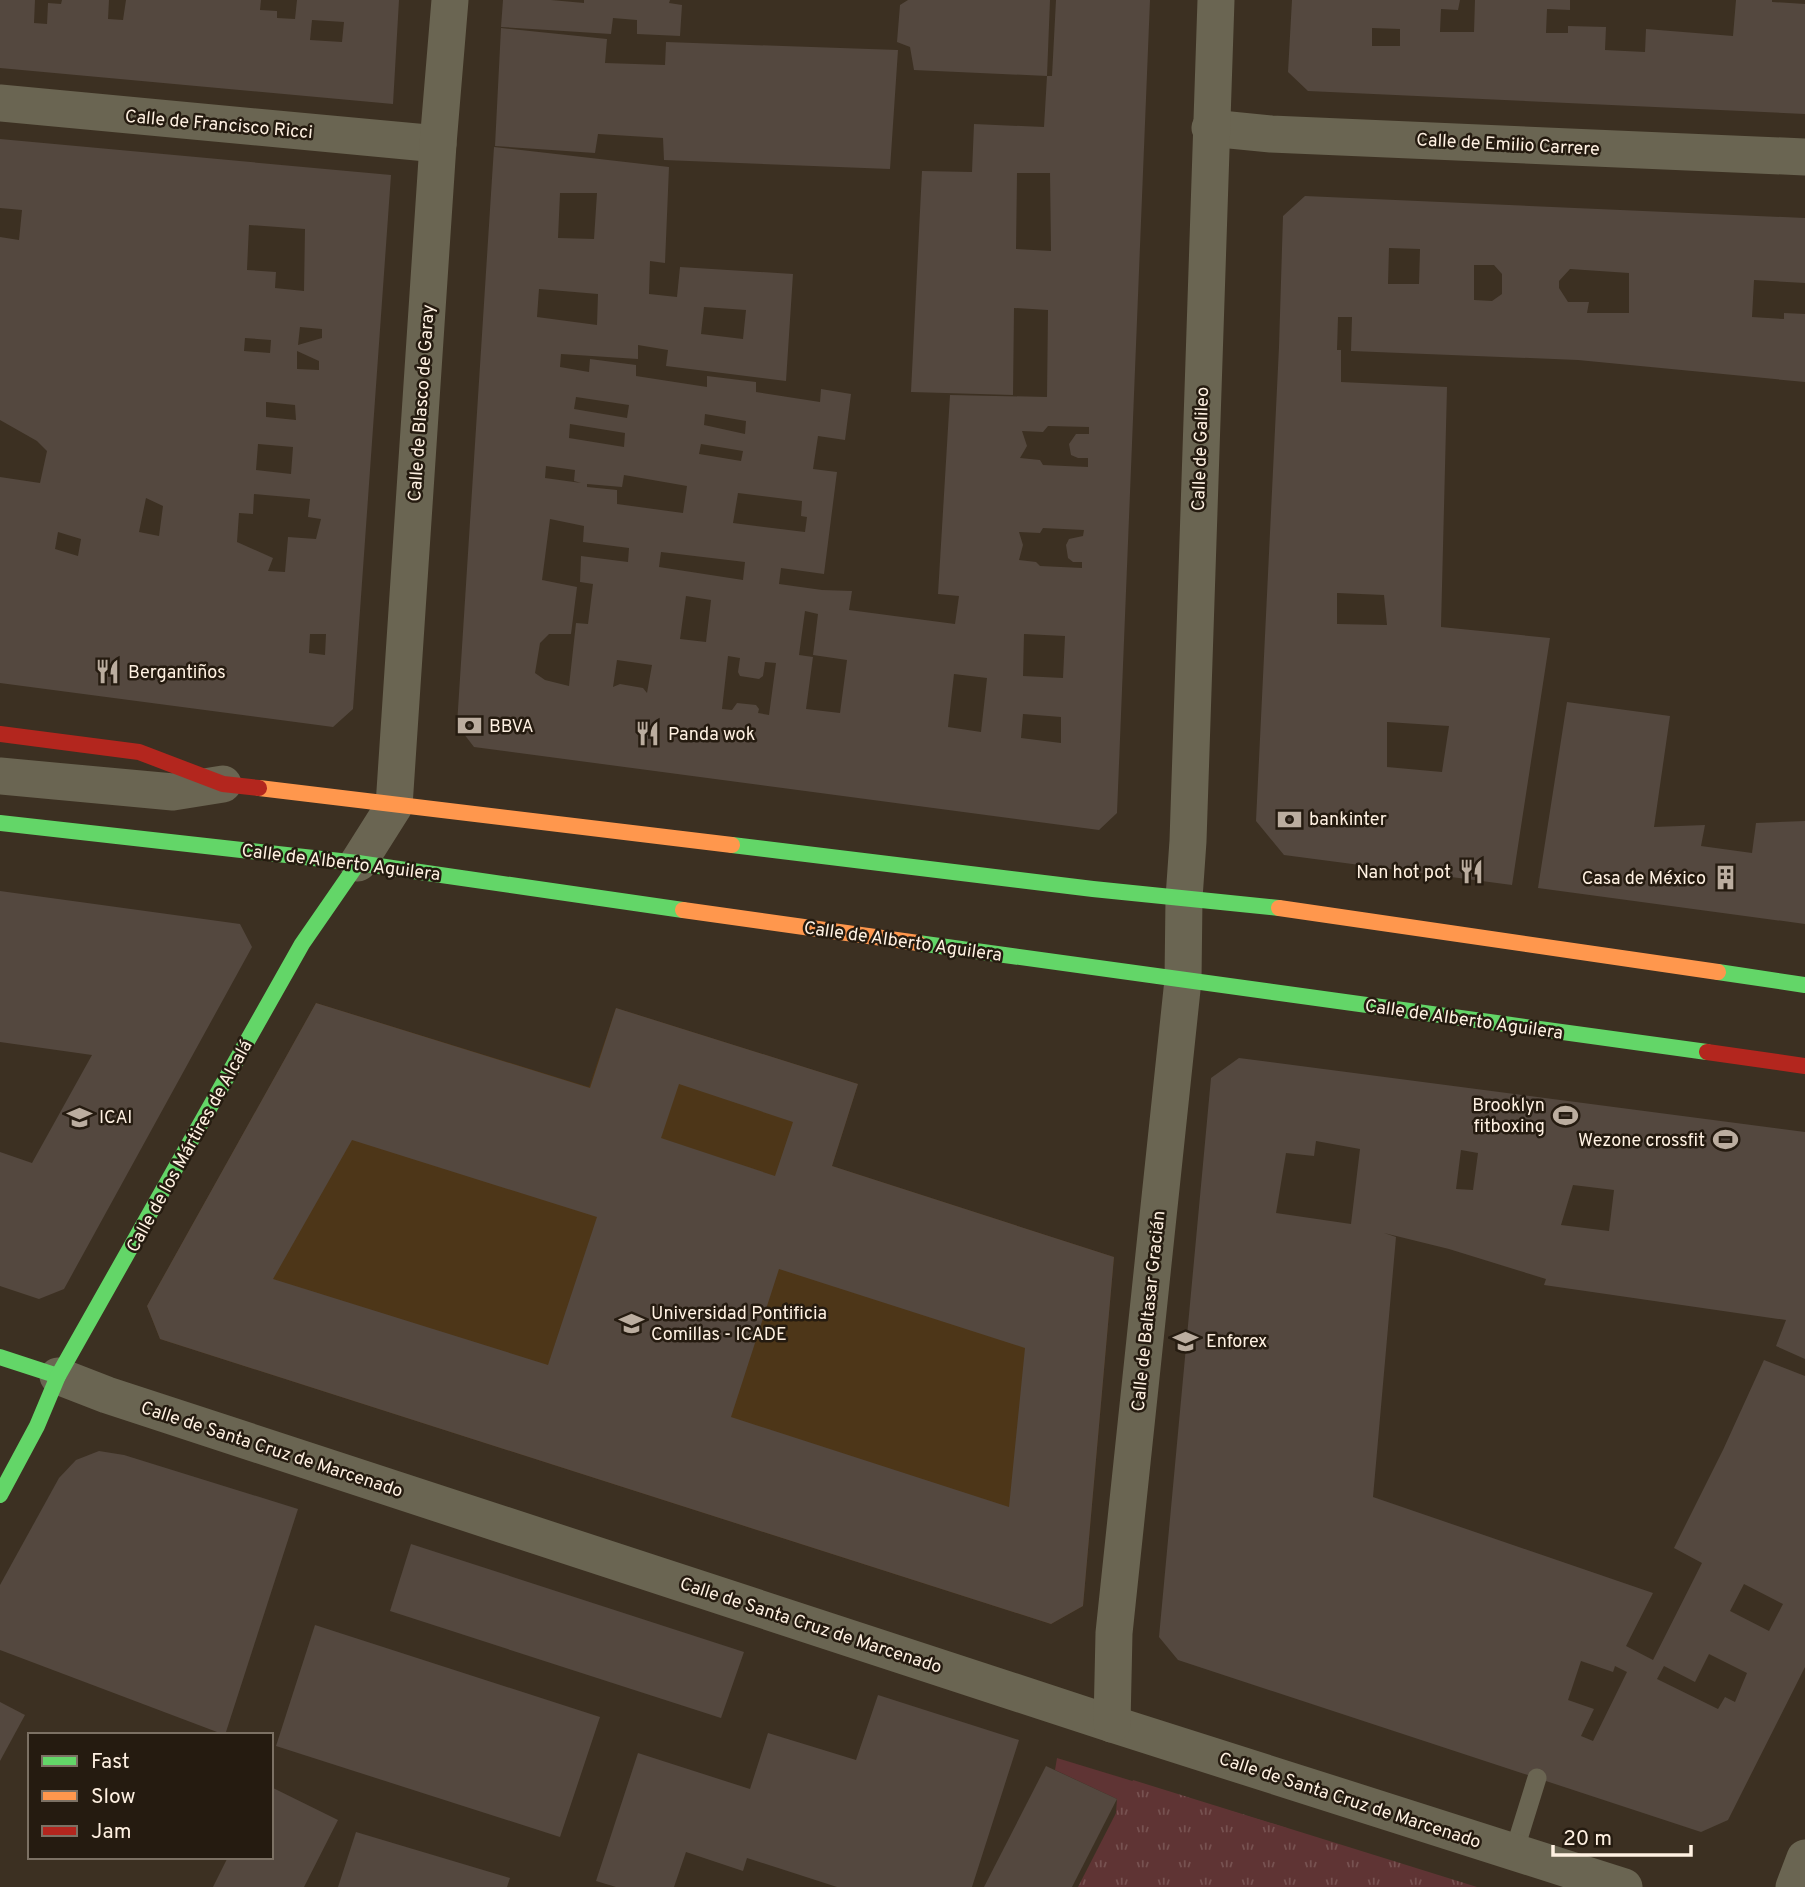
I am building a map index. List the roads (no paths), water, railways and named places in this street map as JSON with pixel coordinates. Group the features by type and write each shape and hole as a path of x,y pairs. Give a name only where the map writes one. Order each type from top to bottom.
{"main road":[{"path":"0,734 139,752 223,784 1251,904 1805,985"},
{"name":"Calle de Alberto Aguilera","path":"0,823 358,863 1805,1066"},
{"name":"Calle de los Mártires de Alcalá","path":"0,1495 37,1426 58,1376 302,944 358,863"},
{"name":"Calle de Santa Cruz de Marcenado","path":"0,1357 58,1376"}],"street":[{"name":"Calle de Blasco de Garay","path":"394,806 450,0"},
{"name":"Calle de Galileo","path":"1184,898 1216,0"},
{"name":"Calle de Francisco Ricci","path":"0,103 438,144"},
{"name":"Calle de Emilio Carrere","path":"1210,128 1271,134 1805,157"},
{"path":"0,776 173,792 223,784"},
{"name":"Calle de los Mártires de Alcalá","path":"358,863 394,806"},
{"name":"Calle de Baltasar Gracián","path":"1112,1724 1114,1633 1183,980 1184,898"},
{"name":"Calle de Santa Cruz de Marcenado","path":"58,1376 107,1395 1112,1724 1624,1887"},
{"path":"1794,1887 1805,1858"}],"lane":[{"path":"1514,1852 1538,1778"}],"place":[{"name":"Bergantiños","path":"108,672"},
{"name":"BBVA","path":"469,726"},
{"name":"Panda wok","path":"648,734"},
{"name":"bankinter","path":"1289,819"},
{"name":"Nan hot pot","path":"1471,872"},
{"name":"Casa de México","path":"1726,878"},
{"name":"Brooklyn fitboxing","path":"1565,1115"},
{"name":"ICAI","path":"79,1117"},
{"name":"Wezone crossfit","path":"1725,1140"},
{"name":"Universidad Pontificia Comillas - ICADE","path":"631,1323"},
{"name":"Enforex","path":"1186,1341"}]}
